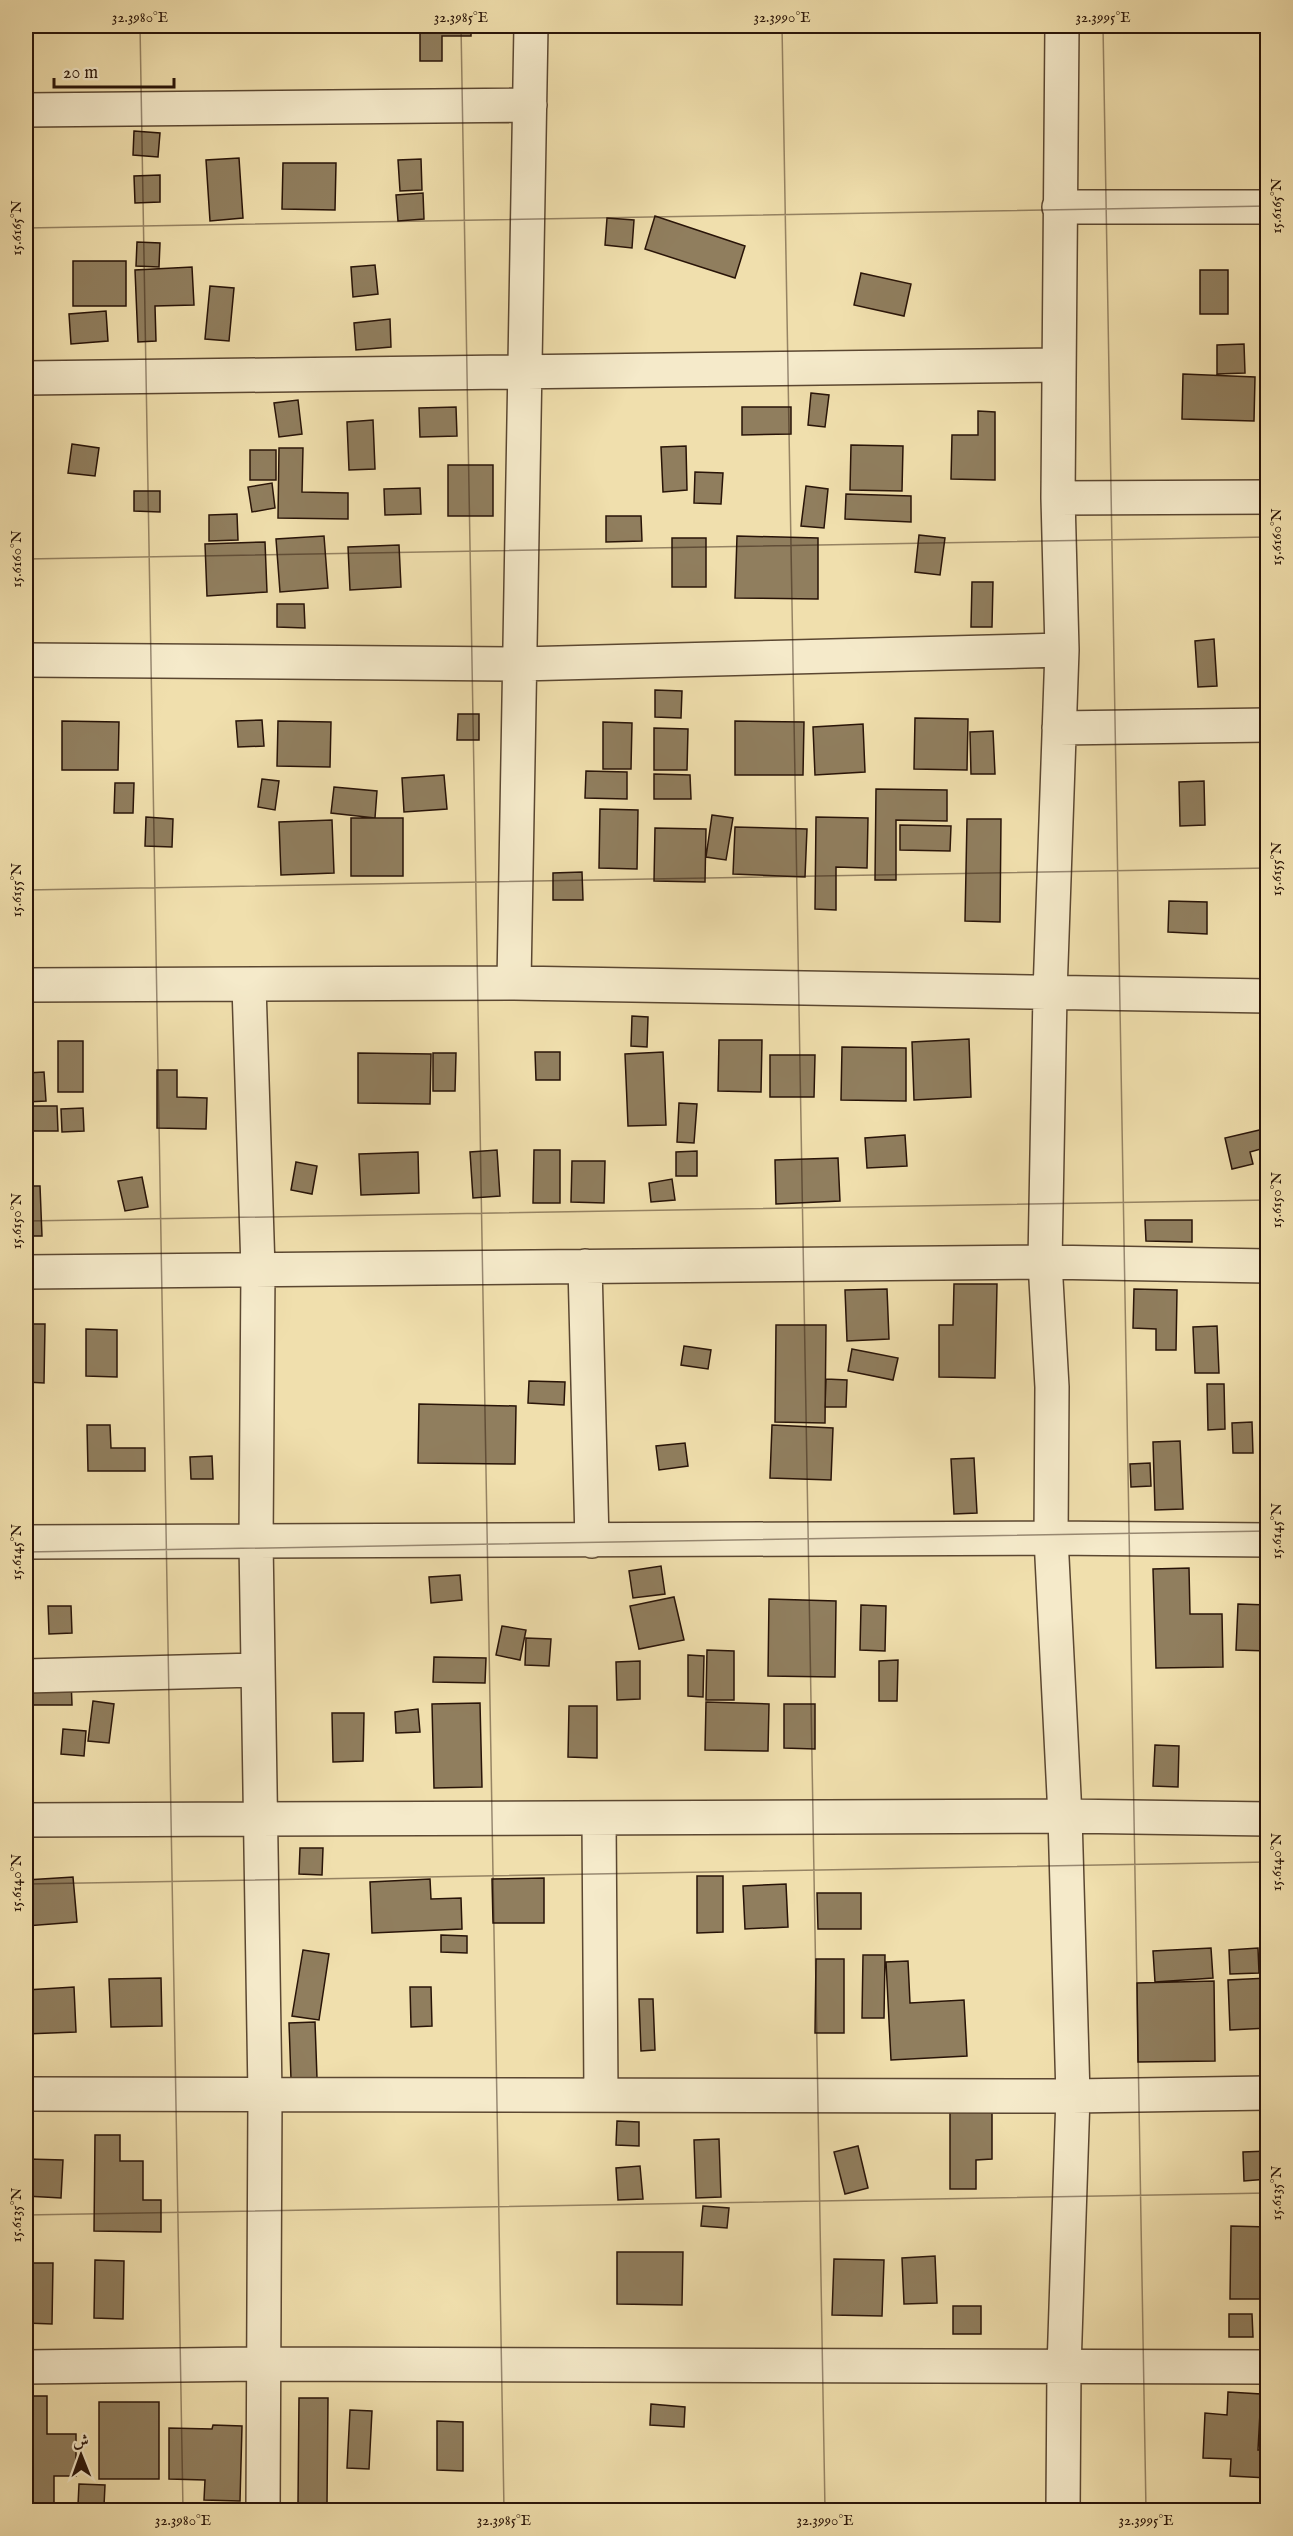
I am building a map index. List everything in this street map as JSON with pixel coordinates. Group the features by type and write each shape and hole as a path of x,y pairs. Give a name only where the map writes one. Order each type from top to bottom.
{"street":[{"path":"514,983 531,26"},
{"path":"1062,26 1058,498 1062,650 1050,993 1045,1262 1052,1388 1052,1538 1065,1816 1073,2096 1064,2368 1063,2511"},
{"path":"26,110 530,105"},
{"path":"1059,207 1268,207"},
{"path":"26,378 1059,365"},
{"path":"1058,498 1268,497"},
{"path":"26,660 520,664 1062,650"},
{"path":"1059,728 1268,725"},
{"path":"26,985 249,986 514,983 1268,996"},
{"path":"249,986 258,1269 256,1542 265,2095 262,2511"},
{"path":"26,1272 1045,1262 1268,1266"},
{"path":"585,1266 592,1540"},
{"path":"26,1542 1052,1538 1268,1540"},
{"path":"26,1676 258,1670"},
{"path":"26,1820 599,1820 1065,1816 1268,1819"},
{"path":"599,1820 601,2093"},
{"path":"26,2094 601,2093 1073,2096 1268,2092"},
{"path":"26,2367 262,2364 1268,2367"}],"building":[{"path":"220,26 277,26 277,33 220,33"},
{"path":"420,26 471,26 471,36 442,36 442,61 420,61"},
{"path":"937,26 1003,26 1003,31 937,29"},
{"path":"134,131 160,133 158,157 133,155"},
{"path":"239,158 243,218 210,221 206,160"},
{"path":"421,159 422,190 400,191 398,160"},
{"path":"283,163 336,163 335,210 282,209"},
{"path":"160,175 160,202 135,203 134,176"},
{"path":"423,193 424,219 398,221 396,195"},
{"path":"655,216 745,246 735,278 645,249"},
{"path":"607,218 634,220 632,248 605,245"},
{"path":"137,242 160,243 159,267 136,266"},
{"path":"26,244 30,244 29,271 26,271"},
{"path":"73,261 126,261 126,306 73,306"},
{"path":"375,265 378,294 353,297 351,267"},
{"path":"192,267 194,305 155,306 156,341 138,342 135,270"},
{"path":"1262,268 1268,268 1268,314 1262,314"},
{"path":"1200,270 1228,270 1228,314 1200,314"},
{"path":"861,273 911,284 904,316 854,305"},
{"path":"210,286 234,288 229,341 205,339"},
{"path":"106,311 108,341 71,344 69,314"},
{"path":"390,319 391,347 356,350 354,323"},
{"path":"1244,344 1245,373 1217,374 1217,345"},
{"path":"1261,346 1268,346 1268,426 1264,426"},
{"path":"1183,374 1255,377 1254,421 1182,419"},
{"path":"811,393 829,395 825,427 808,425"},
{"path":"298,400 302,434 279,437 274,403"},
{"path":"456,407 457,436 420,437 419,408"},
{"path":"742,407 791,407 791,434 742,435"},
{"path":"978,411 995,412 995,480 951,479 952,435 978,435"},
{"path":"373,420 375,469 349,470 347,422"},
{"path":"72,444 99,448 95,476 68,473"},
{"path":"851,445 903,446 902,491 850,490"},
{"path":"686,446 687,490 663,492 661,447"},
{"path":"279,448 303,448 302,492 348,493 348,519 278,518"},
{"path":"250,450 276,450 276,480 250,480"},
{"path":"448,465 493,465 493,516 448,516"},
{"path":"695,472 723,473 721,504 694,503"},
{"path":"272,483 275,508 252,512 248,487"},
{"path":"806,486 828,489 824,528 801,526"},
{"path":"420,488 421,514 385,515 384,489"},
{"path":"134,491 160,491 160,512 134,511"},
{"path":"846,494 911,496 911,522 845,519"},
{"path":"237,514 238,540 209,541 209,515"},
{"path":"606,516 641,516 642,541 606,542"},
{"path":"919,535 945,538 940,575 915,572"},
{"path":"324,536 328,588 280,592 276,539"},
{"path":"737,536 818,538 818,599 735,598"},
{"path":"672,538 706,538 706,587 672,587"},
{"path":"265,542 267,592 207,596 205,544"},
{"path":"399,545 401,587 350,590 348,547"},
{"path":"972,582 993,582 992,627 971,627"},
{"path":"277,604 304,604 305,628 277,627"},
{"path":"1214,639 1217,686 1198,687 1195,641"},
{"path":"655,690 682,691 681,718 655,717"},
{"path":"458,714 479,714 479,740 457,740"},
{"path":"915,718 968,719 967,770 914,769"},
{"path":"262,720 264,746 238,747 236,721"},
{"path":"62,721 119,722 118,770 62,770"},
{"path":"278,721 331,722 330,767 277,766"},
{"path":"735,721 804,722 803,775 735,775"},
{"path":"603,722 632,723 631,769 603,769"},
{"path":"863,724 865,772 815,775 813,727"},
{"path":"654,728 688,729 687,770 654,770"},
{"path":"993,731 995,774 971,774 970,732"},
{"path":"586,771 627,772 627,799 585,798"},
{"path":"654,774 690,775 691,799 654,799"},
{"path":"444,775 447,809 404,812 402,778"},
{"path":"262,779 279,781 275,810 258,807"},
{"path":"1204,781 1205,825 1180,826 1179,782"},
{"path":"115,783 134,783 133,813 114,813"},
{"path":"334,787 377,791 375,818 331,813"},
{"path":"876,789 947,790 947,821 896,820 896,880 875,880"},
{"path":"600,809 638,810 637,869 599,868"},
{"path":"712,815 733,818 726,860 706,857"},
{"path":"146,817 173,819 172,847 145,846"},
{"path":"816,817 868,818 867,868 836,867 836,910 815,909"},
{"path":"351,818 403,818 403,876 351,876"},
{"path":"967,819 1001,819 1000,922 965,921"},
{"path":"332,820 334,873 281,875 279,822"},
{"path":"900,825 951,826 950,851 900,850"},
{"path":"735,827 807,829 805,877 733,874"},
{"path":"655,828 706,829 705,882 654,881"},
{"path":"582,872 583,900 553,900 553,873"},
{"path":"1169,901 1207,902 1207,934 1168,932"},
{"path":"632,1016 648,1017 647,1047 631,1046"},
{"path":"969,1039 971,1097 914,1100 912,1042"},
{"path":"719,1040 762,1040 761,1092 718,1091"},
{"path":"58,1041 83,1041 83,1092 58,1092"},
{"path":"842,1047 906,1048 906,1101 841,1100"},
{"path":"535,1052 560,1052 560,1080 536,1080"},
{"path":"663,1052 666,1125 628,1126 625,1054"},
{"path":"358,1053 431,1054 430,1104 358,1103"},
{"path":"433,1053 456,1053 455,1091 433,1091"},
{"path":"770,1055 815,1055 814,1097 770,1097"},
{"path":"157,1070 177,1070 177,1097 207,1098 206,1129 157,1128"},
{"path":"44,1072 46,1101 26,1102 26,1073"},
{"path":"679,1103 697,1104 694,1143 677,1142"},
{"path":"26,1106 57,1106 58,1131 26,1131"},
{"path":"83,1108 84,1131 62,1132 61,1109"},
{"path":"1268,1128 1268,1147 1250,1152 1253,1164 1232,1169 1225,1138"},
{"path":"905,1135 907,1166 867,1168 865,1138"},
{"path":"497,1150 500,1196 473,1198 470,1152"},
{"path":"534,1150 560,1150 560,1203 533,1203"},
{"path":"697,1151 697,1176 676,1176 676,1152"},
{"path":"418,1152 419,1193 361,1195 359,1154"},
{"path":"838,1158 840,1201 776,1204 775,1160"},
{"path":"572,1161 605,1161 604,1203 571,1202"},
{"path":"296,1162 317,1166 312,1194 291,1190"},
{"path":"142,1177 148,1207 125,1211 118,1181"},
{"path":"672,1179 675,1200 651,1202 649,1183"},
{"path":"26,1186 40,1186 42,1236 26,1236"},
{"path":"1145,1220 1192,1220 1192,1242 1146,1241"},
{"path":"954,1284 997,1284 995,1378 939,1377 939,1325 953,1325"},
{"path":"887,1289 889,1339 847,1341 845,1290"},
{"path":"1134,1289 1177,1290 1176,1350 1156,1350 1156,1329 1133,1328"},
{"path":"26,1324 45,1324 44,1383 26,1382"},
{"path":"776,1325 826,1325 825,1423 775,1422"},
{"path":"1217,1326 1219,1373 1195,1373 1193,1327"},
{"path":"86,1329 117,1330 117,1377 86,1376"},
{"path":"684,1346 711,1350 708,1369 681,1365"},
{"path":"852,1349 898,1358 893,1380 848,1371"},
{"path":"826,1379 847,1380 846,1407 825,1407"},
{"path":"529,1381 565,1382 564,1405 528,1403"},
{"path":"1207,1384 1224,1384 1225,1429 1208,1430"},
{"path":"419,1404 516,1406 515,1464 418,1463"},
{"path":"1252,1422 1253,1453 1233,1453 1232,1423"},
{"path":"87,1425 110,1425 111,1448 145,1448 145,1471 88,1471"},
{"path":"772,1425 833,1428 831,1480 770,1478"},
{"path":"1180,1441 1183,1509 1155,1510 1153,1442"},
{"path":"685,1443 688,1466 659,1470 656,1446"},
{"path":"212,1456 213,1479 191,1479 190,1457"},
{"path":"974,1458 977,1513 954,1514 951,1459"},
{"path":"1150,1463 1151,1486 1131,1487 1130,1464"},
{"path":"661,1566 665,1594 633,1598 629,1571"},
{"path":"1189,1568 1190,1614 1222,1614 1223,1667 1156,1668 1153,1569"},
{"path":"460,1575 462,1600 431,1603 429,1577"},
{"path":"674,1597 684,1640 639,1649 630,1606"},
{"path":"769,1599 836,1601 835,1677 768,1676"},
{"path":"1238,1604 1268,1605 1268,1651 1236,1650"},
{"path":"861,1605 886,1606 885,1651 860,1650"},
{"path":"48,1606 71,1606 72,1633 49,1634"},
{"path":"502,1626 526,1630 520,1660 496,1655"},
{"path":"526,1638 551,1639 549,1666 525,1665"},
{"path":"707,1650 734,1651 734,1700 706,1700"},
{"path":"688,1655 704,1656 703,1697 688,1696"},
{"path":"434,1657 486,1658 485,1683 433,1682"},
{"path":"898,1660 897,1701 879,1701 879,1661"},
{"path":"640,1661 640,1699 617,1700 616,1662"},
{"path":"71,1679 72,1705 26,1705 26,1680"},
{"path":"93,1701 114,1704 109,1743 88,1741"},
{"path":"706,1702 769,1704 768,1751 705,1750"},
{"path":"480,1703 482,1787 434,1788 432,1704"},
{"path":"784,1704 815,1704 815,1749 784,1748"},
{"path":"569,1706 597,1706 597,1758 568,1757"},
{"path":"418,1709 420,1732 396,1733 395,1712"},
{"path":"332,1713 364,1713 363,1761 333,1762"},
{"path":"63,1729 86,1731 84,1756 61,1754"},
{"path":"1155,1745 1179,1746 1178,1787 1153,1786"},
{"path":"300,1848 323,1848 322,1875 299,1874"},
{"path":"697,1876 723,1876 723,1932 697,1933"},
{"path":"73,1877 77,1922 26,1926 26,1880"},
{"path":"544,1878 544,1923 493,1923 492,1879"},
{"path":"430,1879 431,1899 461,1898 462,1929 372,1933 370,1882"},
{"path":"786,1884 788,1927 745,1929 743,1886"},
{"path":"817,1893 861,1893 861,1929 818,1929"},
{"path":"441,1935 467,1936 467,1953 441,1952"},
{"path":"1211,1948 1213,1978 1155,1982 1153,1951"},
{"path":"1258,1948 1259,1973 1230,1974 1229,1950"},
{"path":"303,1950 329,1954 319,2020 292,2016"},
{"path":"863,1955 885,1955 884,2018 862,2018"},
{"path":"816,1959 844,1959 844,2033 815,2033"},
{"path":"908,1961 910,2003 964,2000 967,2056 891,2060 886,1962"},
{"path":"161,1978 162,2026 111,2027 109,1979"},
{"path":"1268,1978 1268,2028 1230,2030 1228,1980"},
{"path":"1214,1981 1215,2061 1138,2062 1137,1983"},
{"path":"74,1987 76,2032 26,2034 26,1990"},
{"path":"410,1987 431,1987 432,2026 411,2027"},
{"path":"639,1999 653,1999 655,2050 641,2051"},
{"path":"315,2022 317,2078 291,2079 289,2023"},
{"path":"950,2110 992,2110 992,2159 976,2160 976,2189 950,2189"},
{"path":"617,2121 639,2122 639,2146 616,2145"},
{"path":"95,2135 120,2135 120,2161 143,2161 143,2200 161,2200 161,2232 94,2231"},
{"path":"719,2139 721,2197 696,2198 694,2140"},
{"path":"858,2146 868,2188 845,2194 834,2152"},
{"path":"1268,2151 1268,2179 1244,2181 1243,2152"},
{"path":"28,2159 63,2160 61,2198 26,2196"},
{"path":"640,2166 643,2199 618,2200 616,2168"},
{"path":"703,2206 729,2208 727,2228 701,2226"},
{"path":"1231,2226 1268,2227 1268,2299 1230,2299"},
{"path":"617,2252 683,2252 682,2305 617,2304"},
{"path":"935,2256 937,2303 904,2304 902,2258"},
{"path":"834,2259 884,2260 882,2316 832,2315"},
{"path":"95,2260 124,2261 123,2319 94,2318"},
{"path":"26,2263 53,2263 52,2324 26,2323"},
{"path":"953,2306 981,2306 981,2334 953,2334"},
{"path":"1229,2314 1252,2314 1253,2337 1229,2337"},
{"path":"1228,2392 1261,2394 1258,2450 1268,2450 1268,2478 1230,2476 1231,2459 1203,2458 1205,2413 1227,2415"},
{"path":"26,2396 47,2396 47,2434 76,2434 76,2476 54,2476 54,2504 26,2503"},
{"path":"299,2398 328,2398 327,2504 298,2504"},
{"path":"99,2402 159,2402 159,2479 99,2479"},
{"path":"651,2404 685,2407 684,2427 650,2425"},
{"path":"350,2410 372,2411 369,2469 347,2468"},
{"path":"437,2421 463,2422 463,2471 437,2470"},
{"path":"213,2425 242,2426 240,2501 204,2500 205,2480 169,2479 169,2428 212,2429"},
{"path":"79,2484 105,2485 104,2506 78,2505"}]}
